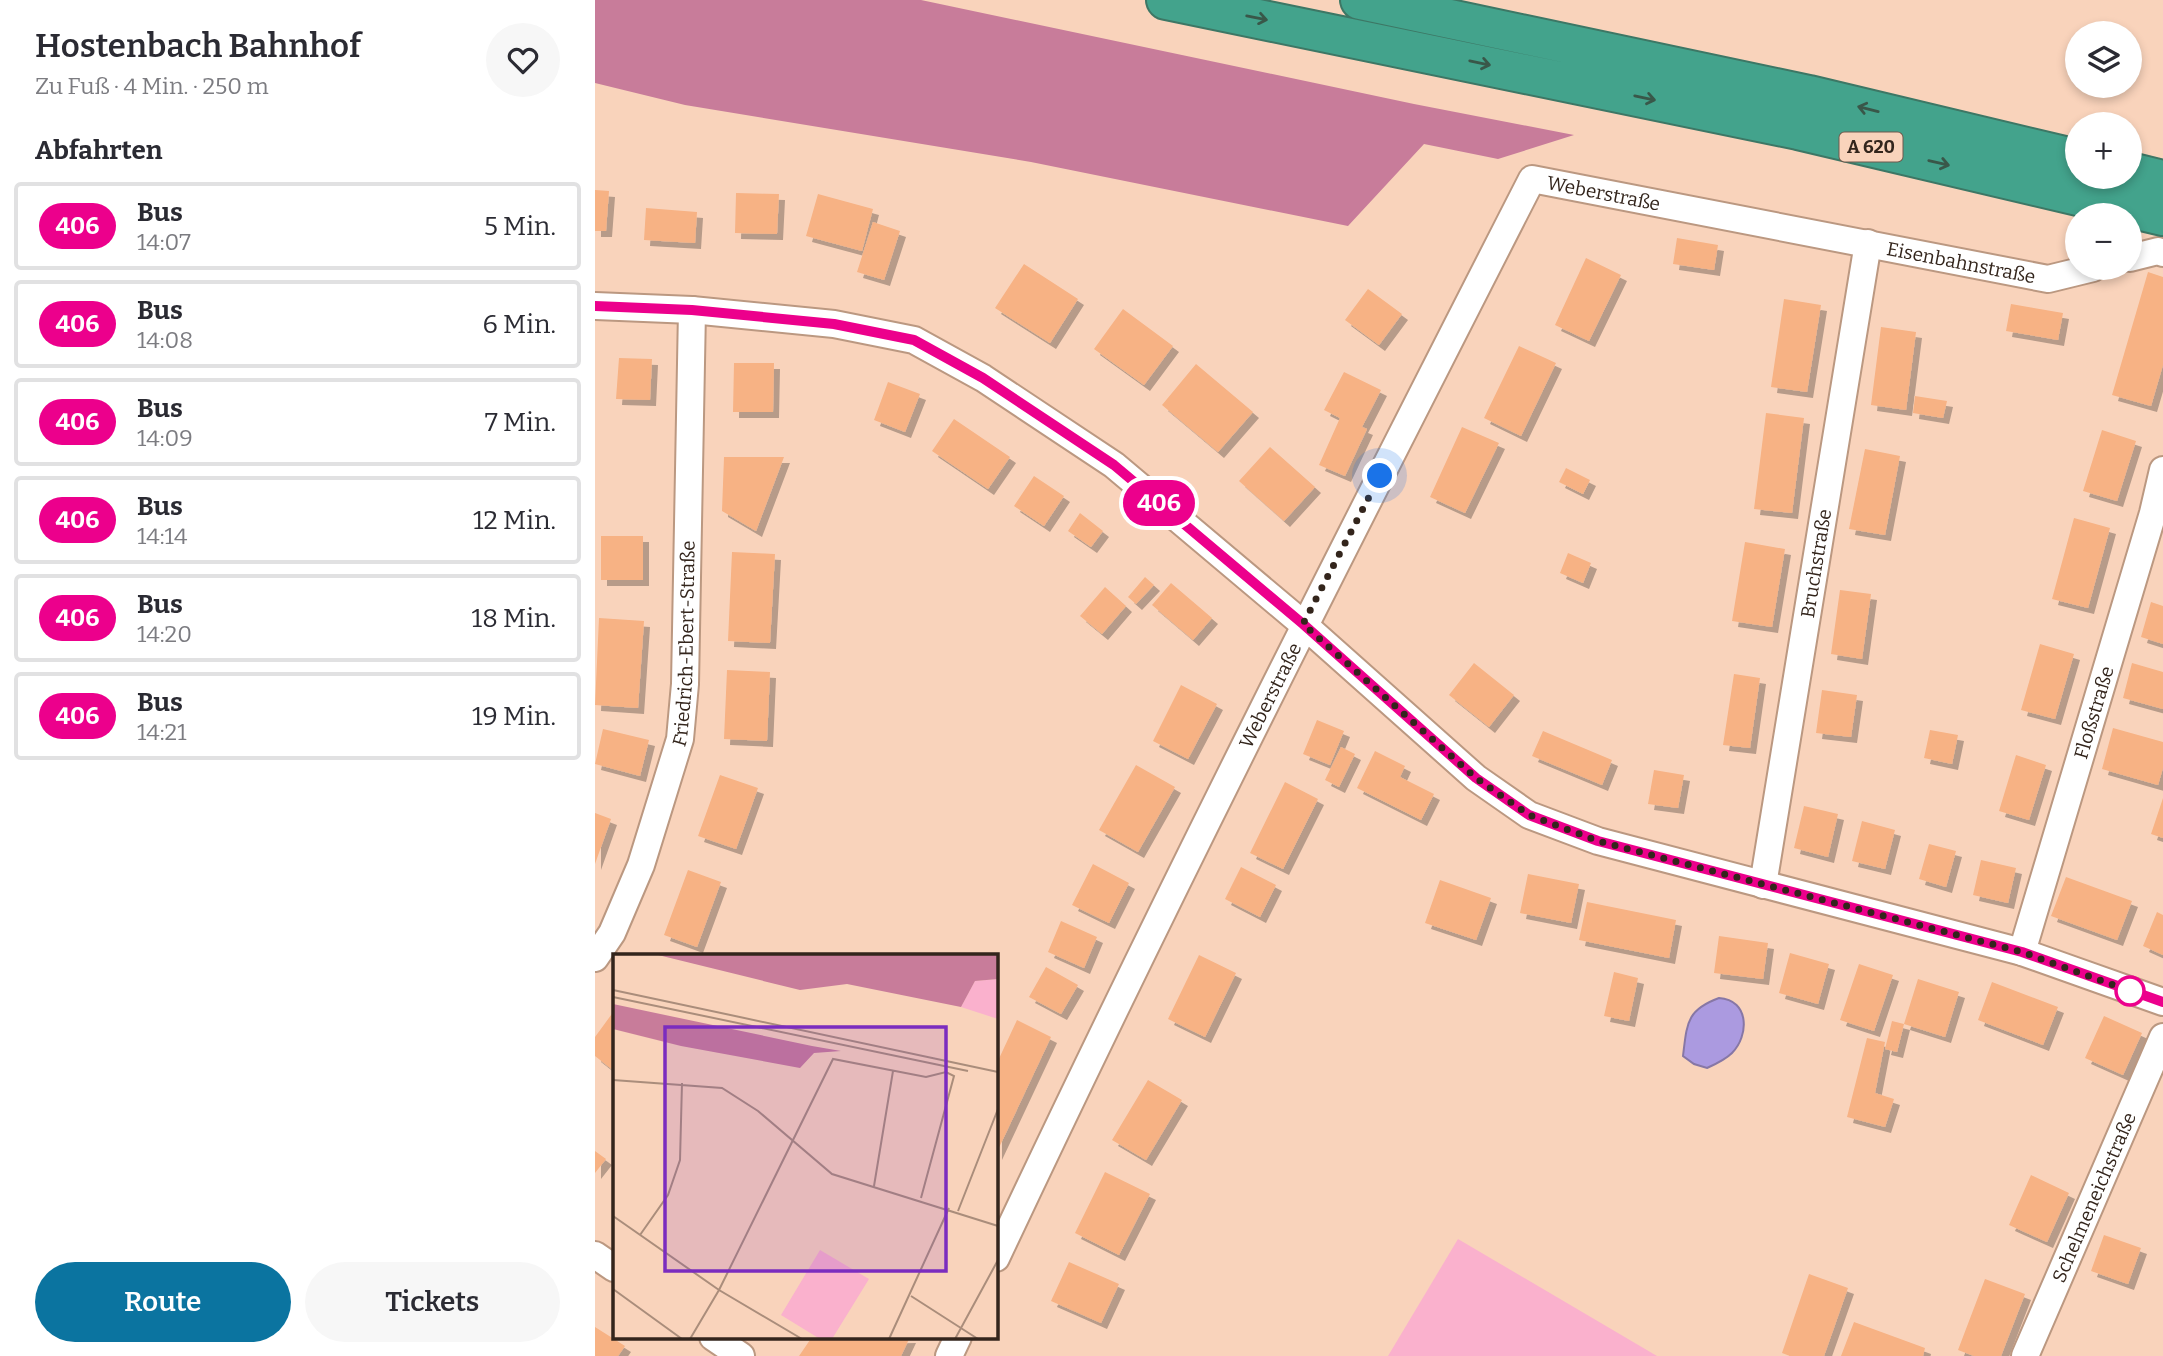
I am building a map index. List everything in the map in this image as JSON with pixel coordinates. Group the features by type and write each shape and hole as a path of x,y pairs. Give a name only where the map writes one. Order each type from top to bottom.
{"highway":[{"name":"A 620","path":"1166,0 1798,130 2163,216"},
{"name":"A 620","path":"1360,0 1809,94 2065,156"},
{"path":"2142,175 2163,180"}],"street":[{"name":"Weberstraße","path":"997,1256 1100,1038 1303,624 1532,179 1868,243"},
{"name":"Eisenbahnstraße","path":"1868,243 2048,279 2065,275"},
{"name":"Bruchstraße","path":"1763,885 1868,243"},
{"path":"2142,255 2158,251 2163,253"},
{"path":"595,306 692,310 834,324 914,340 983,378 1114,465 1303,624 1476,778 1529,815 1598,841 2022,952 2163,1002"},
{"name":"Friedrich-Ebert-Straße","path":"595,958 612,933 641,865 680,739 685,684 692,310"},
{"name":"Floßstraße","path":"2022,952 2120,628 2163,470"},
{"name":"Schelmeneichstraße","path":"2025,1356 2163,1037"},
{"path":"595,1255 613,1267"},
{"path":"714,1338 741,1356"},
{"path":"949,1356 958,1338"}],"shaded area":[{"path":"595,0 921,0 1574,135 1498,159 1424,144 1348,226 1031,162 685,105 595,83"},
{"path":"1719,998 1737,1005 1744,1029 1738,1046 1732,1053 1707,1068 1694,1064 1683,1056 1687,1027 1694,1013"},
{"path":"1458,1239 1657,1356 1388,1356"}],"building":[{"path":"595,190 609,191 606,231 595,231"},
{"path":"736,193 779,194 777,234 735,233"},
{"path":"818,194 873,209 862,251 806,236"},
{"path":"646,208 697,212 695,243 644,240"},
{"path":"873,222 900,231 884,280 857,272"},
{"path":"1677,238 1718,245 1714,270 1673,264"},
{"path":"1586,258 1621,275 1589,341 1555,325"},
{"path":"1024,264 1078,299 1050,343 995,308"},
{"path":"2148,272 2163,277 2163,365 2151,406 2112,395"},
{"path":"1368,289 1402,314 1379,345 1345,320"},
{"path":"1784,299 1821,305 1807,392 1771,387"},
{"path":"2011,304 2063,313 2058,340 2006,331"},
{"path":"1123,309 1173,346 1144,385 1094,349"},
{"path":"1881,327 1916,332 1906,410 1871,405"},
{"path":"1519,346 1556,363 1521,436 1484,418"},
{"path":"619,358 652,359 650,400 616,399"},
{"path":"734,363 774,363 773,412 733,412"},
{"path":"1196,364 1253,412 1218,452 1162,405"},
{"path":"1344,372 1381,390 1362,427 1367,429 1345,476 1319,465 1340,418 1324,410"},
{"path":"888,382 920,394 905,432 874,420"},
{"path":"1915,396 1947,401 1943,418 1913,413"},
{"path":"1766,413 1804,418 1792,513 1754,509"},
{"path":"954,419 1010,457 988,489 932,451"},
{"path":"1462,427 1499,443 1465,513 1430,497"},
{"path":"2102,430 2136,441 2117,501 2083,491"},
{"path":"1270,447 1315,487 1284,521 1239,481"},
{"path":"1865,449 1900,456 1885,535 1849,529"},
{"path":"724,457 784,457 756,531 722,511"},
{"path":"1566,468 1590,480 1583,494 1559,482"},
{"path":"1034,476 1064,496 1044,526 1014,506"},
{"path":"1080,513 1103,531 1091,547 1068,531"},
{"path":"2074,518 2110,528 2088,608 2052,599"},
{"path":"601,536 643,536 643,580 601,580"},
{"path":"1745,542 1785,549 1772,627 1732,621"},
{"path":"732,552 775,554 770,643 728,641"},
{"path":"1568,553 1591,563 1583,583 1560,573"},
{"path":"1145,577 1154,585 1136,604 1128,597"},
{"path":"1171,583 1212,618 1193,640 1152,605"},
{"path":"1105,587 1126,606 1102,634 1080,616"},
{"path":"1840,590 1871,594 1862,659 1831,654"},
{"path":"2151,602 2163,606 2163,644 2141,637"},
{"path":"599,618 644,621 638,708 595,705"},
{"path":"2040,644 2074,654 2055,719 2021,710"},
{"path":"1474,663 1514,695 1489,727 1449,695"},
{"path":"2132,663 2163,672 2163,709 2123,698"},
{"path":"727,670 770,672 767,741 724,739"},
{"path":"1734,674 1760,678 1750,748 1723,745"},
{"path":"1181,685 1217,704 1188,759 1153,741"},
{"path":"1822,690 1857,695 1851,737 1816,733"},
{"path":"1317,720 1344,731 1330,765 1303,754"},
{"path":"2113,728 2163,742 2163,768 2158,785 2102,769"},
{"path":"603,729 649,740 640,776 595,764"},
{"path":"1930,730 1958,735 1952,764 1924,758"},
{"path":"1543,731 1612,760 1602,785 1532,756"},
{"path":"1341,747 1355,754 1339,787 1325,780"},
{"path":"1375,751 1405,766 1400,777 1434,794 1421,820 1357,788"},
{"path":"2016,755 2046,765 2029,820 1999,811"},
{"path":"1136,765 1175,787 1138,852 1099,830"},
{"path":"1654,770 1684,775 1678,808 1648,804"},
{"path":"720,775 758,788 736,849 698,836"},
{"path":"1285,782 1318,799 1283,869 1250,853"},
{"path":"2163,798 2163,838 2151,834"},
{"path":"1804,806 1838,814 1828,857 1794,848"},
{"path":"595,813 611,819 595,864"},
{"path":"1862,821 1895,830 1885,869 1852,861"},
{"path":"1929,844 1956,851 1946,887 1919,879"},
{"path":"1981,860 2016,868 2008,903 1973,895"},
{"path":"1093,864 1129,883 1109,923 1072,905"},
{"path":"1241,867 1276,885 1260,917 1225,899"},
{"path":"688,870 721,882 697,947 664,935"},
{"path":"1528,874 1579,884 1571,923 1520,913"},
{"path":"2066,877 2132,901 2117,940 2051,916"},
{"path":"1440,880 1491,898 1476,940 1425,923"},
{"path":"1587,902 1676,920 1669,958 1579,940"},
{"path":"2157,912 2163,915 2163,955 2143,946"},
{"path":"1061,921 1097,937 1084,968 1048,952"},
{"path":"1719,936 1768,943 1763,979 1714,973"},
{"path":"1790,953 1829,964 1818,1004 1779,993"},
{"path":"1199,955 1236,973 1205,1037 1168,1019"},
{"path":"1859,964 1893,975 1874,1031 1840,1020"},
{"path":"1046,967 1078,985 1061,1014 1029,997"},
{"path":"1614,972 1638,978 1629,1021 1604,1016"},
{"path":"1918,979 1959,992 1945,1037 1904,1024"},
{"path":"1992,982 2058,1007 2043,1045 1978,1020"},
{"path":"613,1012 613,1070 595,1056 595,1037"},
{"path":"2104,1016 2142,1033 2123,1075 2085,1058"},
{"path":"1017,1020 1051,1037 997,1152 997,1063"},
{"path":"1892,1021 1904,1024 1897,1052 1885,1049"},
{"path":"1867,1038 1885,1042 1875,1093 1894,1099 1885,1127 1847,1117"},
{"path":"1148,1080 1182,1100 1146,1160 1112,1140"},
{"path":"595,1151 606,1159 595,1173"},
{"path":"1105,1172 1150,1194 1119,1255 1075,1233"},
{"path":"2031,1175 2069,1193 2047,1242 2009,1225"},
{"path":"2104,1235 2141,1248 2128,1284 2091,1271"},
{"path":"1069,1262 1119,1284 1101,1323 1051,1301"},
{"path":"1809,1274 1848,1288 1824,1356 1790,1356 1782,1353"},
{"path":"1985,1279 2025,1294 2001,1356 1974,1356 1958,1350"},
{"path":"1854,1322 1925,1348 1923,1356 1841,1356"},
{"path":"595,1327 625,1346 618,1356 595,1356"},
{"path":"811,1338 910,1338 901,1356 799,1356"}],"bus line":[{"name":"406","path":"595,306 692,310 834,324 914,340 983,378 1114,465 1303,624 1476,778 1529,815 1598,841 2022,952 2163,1002"}],"route":[{"path":"1380,476 1303,624 1476,778 1529,815 1598,841 2022,952 2130,991"}]}
